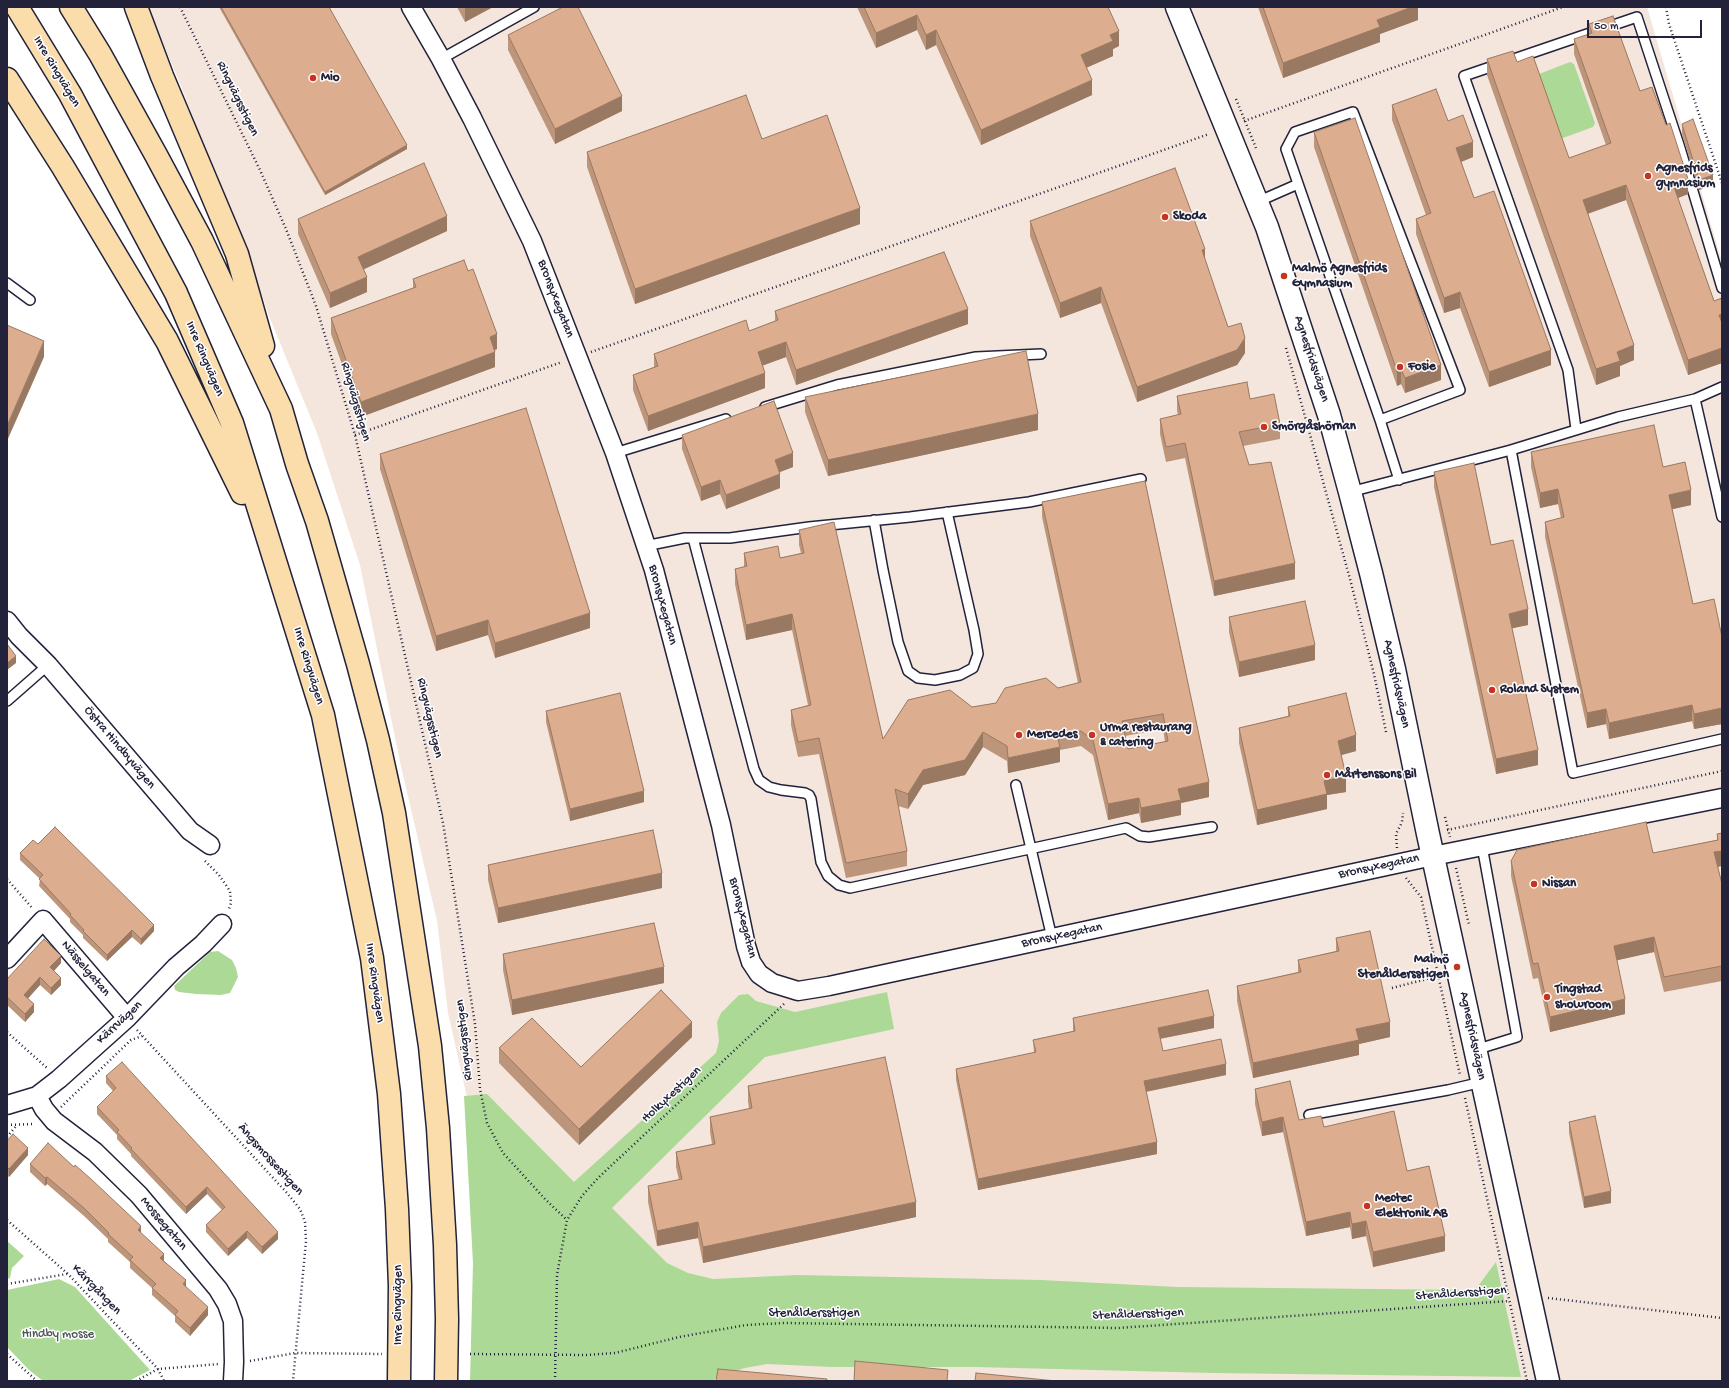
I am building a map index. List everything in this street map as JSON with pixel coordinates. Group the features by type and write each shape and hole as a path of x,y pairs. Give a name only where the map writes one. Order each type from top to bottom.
{"highway":[{"name":"Inre Ringvägen","path":"17,7 70,94 176,293 232,424 323,715 372,958 389,1094 397,1209 400,1286 399,1381"},
{"path":"71,7 152,148 202,241 281,409"},
{"path":"136,7 162,76 237,254 297,464 317,521 358,664 381,755 394,813 429,1038 438,1128 446,1267 446,1381"},
{"path":"7,79 67,174 167,341 194,393 275,561"}],"main road":[{"name":"Agnesfridsvägen","path":"1176,7 1216,134 1256,202 1286,284 1329,415 1350,492 1394,669 1475,1050 1472,1084 1520,1300 1548,1381"}],"street":[{"name":"Bronsyxegatan","path":"411,7 441,59 532,241 615,453 654,570 721,825 746,946 751,962 759,974 772,983 798,991 864,979 1433,856 1722,798"},
{"name":"Östra Hindbyvägen","path":"7,621 19,636 48,665 206,850"},
{"path":"7,958 43,920"},
{"name":"Nässelgatan","path":"43,920 127,1018"},
{"name":"Kärrvägen","path":"7,1105 37,1096 59,1079 127,1018 176,967 203,944 222,924"},
{"name":"Mossegatan","path":"37,1096 44,1109 51,1117 95,1152 139,1195 218,1289 227,1304 233,1321 234,1362 232,1381"}],"lane":[{"path":"441,59 534,7"},
{"path":"1576,429 1568,370 1464,76 1637,17 1680,148 1722,288"},
{"path":"1380,420 1460,390 1353,112 1294,132 1286,149 1380,420 1399,480"},
{"path":"1256,202 1298,184"},
{"path":"7,283 30,300"},
{"path":"756,410 836,385 976,357 1041,354"},
{"path":"1350,492 1511,450 1618,417 1695,398 1722,387"},
{"path":"1695,398 1722,517"},
{"path":"615,453 733,417"},
{"path":"1511,450 1572,773 1722,739"},
{"path":"645,546 693,538 730,538 808,527 1029,502 1141,479"},
{"path":"874,520 882,570 898,642 908,671 918,678 934,680 960,675 973,668 978,654 973,623 947,512"},
{"path":"693,538 758,780 769,787 806,793 809,795 811,799 821,862 828,876 839,885 850,888 1031,850 1126,828 1140,836 1149,837 1212,827"},
{"path":"7,700 48,665"},
{"path":"1016,785 1052,938"},
{"path":"1475,1050 1517,1037 1482,846"},
{"path":"1309,1115 1472,1084"}],"path":[{"name":"Ringvägsstigen","path":"180,7 260,170 286,230 316,306 355,435 443,824 475,1024 480,1089 487,1123 503,1153 545,1199 567,1220"},
{"path":"355,435 1216,134 1563,7"},
{"path":"1666,7 1669,24 1722,183"},
{"path":"1284,342 1350,579 1374,674 1387,736"},
{"path":"1428,834 1722,771"},
{"path":"1402,807 1404,814 1396,834 1400,863 1407,880 1421,897 1439,976 1472,1084 1520,1300 1527,1381"},
{"path":"206,850 206,862 219,875 230,891 231,903 222,924"},
{"path":"7,880 43,920"},
{"path":"1392,988 1439,976"},
{"name":"Holkyxestigen","path":"567,1220 582,1196 598,1178 798,991"},
{"path":"7,1032 59,1079"},
{"name":"Ängsmossestigen","path":"51,1117 131,1040 142,1036 282,1187 300,1209 305,1222 306,1241 296,1353"},
{"path":"7,1125 39,1124 51,1117"},
{"path":"7,1137 18,1125"},
{"name":"Kärrgången","path":"7,1220 68,1274 158,1369 164,1381"},
{"path":"555,1381 557,1275 567,1220"},
{"path":"7,1284 68,1274"},
{"name":"Stenåldersstigen","path":"555,1354 586,1355 615,1353 679,1337 746,1325 784,1323 1118,1328 1548,1298 1722,1318"},
{"path":"293,1381 296,1353 384,1354"},
{"path":"7,1354 37,1381"},
{"path":"470,1354 555,1354"},
{"path":"136,1381 158,1369"}],"shaded area":[{"path":"148,7 1647,7 1722,262 1722,1381 474,1381 475,1327 468,1102 448,1013 437,921 400,762 360,565 317,433 269,316 239,228 208,156"}],"green space":[{"path":"1570,62 1574,64 1595,123 1593,127 1563,138 1559,136 1539,74"},
{"path":"218,951 232,960 236,968 238,977 230,993 221,995 196,994 179,992 175,990 174,986 210,952"},
{"path":"887,992 894,1029 765,1057 612,1208 667,1263 688,1273 713,1279 797,1275 1041,1280 1177,1287 1475,1290 1496,1262 1521,1377 1212,1373 976,1367 832,1367 767,1364 724,1374 712,1381 470,1381 473,1263 464,1096 487,1094 574,1182 716,1053 719,1041 717,1022 721,1013 739,995 748,994 756,1001 795,1012"},
{"path":"7,1241 24,1256 12,1268 10,1278 7,1279"},
{"name":"Hindby mosse","path":"59,1279 75,1287 150,1370 129,1381 43,1381 29,1370 7,1347 7,1290"}],"building":[{"name":"Mio","path":"221,7 329,7 407,145 325,192"},
{"path":"563,7 578,7 622,96 555,129 508,35"},
{"path":"864,7 1108,7 1119,31 1110,35 1113,41 1081,55 1092,80 981,130 936,30 926,35 917,15 876,33"},
{"path":"1263,7 1412,7 1377,20 1380,27 1283,63"},
{"path":"1613,16 1640,91 1652,87 1666,125 1670,123 1688,179 1673,184 1714,301 1722,298 1722,314 1719,315 1722,323 1722,348 1688,360 1626,185 1583,200 1634,345 1617,352 1620,361 1596,369 1487,59 1513,51 1517,62 1533,56 1569,158 1611,143 1574,39 1592,33 1589,24"},
{"path":"1436,89 1448,121 1463,115 1473,142 1456,148 1474,198 1494,191 1551,350 1489,372 1460,292 1444,298 1416,219 1431,213 1392,105"},
{"path":"746,95 762,139 827,115 860,208 635,289 587,152"},
{"path":"1355,118 1441,365 1405,378 1401,369 1397,371 1314,132"},
{"path":"1693,119 1713,175 1699,180 1682,124"},
{"path":"424,163 447,216 358,257 367,277 330,293 298,219"},
{"path":"1175,168 1205,249 1202,250 1228,327 1241,323 1245,338 1237,350 1137,387 1101,287 1060,303 1030,221"},
{"path":"944,252 968,309 796,370 786,342 758,352 765,373 648,416 633,375 658,366 654,354 746,320 749,331 778,320 775,311"},
{"path":"464,260 468,271 473,269 497,334 490,337 495,352 361,402 331,318 416,287 413,279"},
{"path":"7,325 44,341 7,426"},
{"path":"1026,351 1038,414 828,460 805,397"},
{"path":"1247,382 1250,399 1274,394 1280,424 1239,432 1249,465 1271,462 1295,563 1214,581 1185,443 1166,447 1160,419 1181,414 1177,396"},
{"path":"774,401 793,453 775,460 780,474 726,495 720,480 701,487 682,435"},
{"path":"526,408 590,613 495,643 488,620 436,636 380,454"},
{"path":"1654,425 1663,467 1685,462 1691,490 1669,495 1693,604 1714,599 1722,637 1722,708 1694,714 1692,705 1609,723 1606,709 1587,713 1545,522 1564,517 1558,489 1540,493 1531,452"},
{"path":"1474,463 1491,545 1513,540 1528,609 1509,614 1538,750 1496,759 1434,472"},
{"path":"1145,481 1209,782 1178,789 1181,800 1141,808 1139,798 1108,804 1093,740 1081,731 1057,735 1060,747 1008,758 1007,746 983,732 965,760 923,770 908,794 895,789 907,851 846,863 819,738 798,742 791,710 811,705 792,614 746,625 735,569 747,566 744,553 778,546 780,558 804,553 799,530 834,522 883,739 908,700 950,690 972,707 996,703 1005,688 1046,678 1058,688 1081,682 1042,502","holes":["1163,714 1168,741 1128,749 1122,721"]},
{"path":"1305,601 1315,645 1239,662 1229,617"},
{"path":"7,644 16,656 7,663"},
{"path":"620,693 644,791 570,809 546,711"},
{"path":"1346,693 1356,735 1338,741 1346,776 1324,781 1327,794 1257,810 1239,728 1290,716 1288,707"},
{"path":"1646,822 1653,853 1718,840 1717,834 1722,833 1722,851 1714,852 1722,884 1722,966 1664,977 1654,937 1614,946 1625,999 1550,1017 1538,963 1533,964 1511,861 1517,850"},
{"path":"55,827 154,925 141,939 132,930 107,955 83,931 84,930 70,915 71,914 39,879 43,875 20,853 33,840 38,844"},
{"path":"653,830 662,873 498,908 488,865"},
{"path":"654,923 664,967 512,1000 503,954"},
{"path":"1370,931 1390,1022 1356,1029 1359,1040 1253,1063 1237,986 1301,972 1298,960 1339,951 1336,938"},
{"path":"44,939 61,956 50,967 61,978 51,988 40,977 24,995 34,1004 25,1014 7,997 7,979"},
{"path":"661,990 692,1022 579,1129 499,1048 532,1018 581,1067"},
{"path":"1208,990 1214,1016 1158,1028 1163,1051 1221,1039 1226,1064 1144,1081 1157,1142 978,1179 956,1069 1036,1052 1033,1040 1075,1031 1073,1018"},
{"path":"885,1057 916,1202 703,1247 698,1222 657,1231 648,1186 682,1179 676,1152 715,1144 710,1117 752,1108 748,1086"},
{"path":"122,1062 278,1232 262,1247 247,1231 228,1249 206,1225 225,1207 207,1187 186,1207 131,1149 132,1148 117,1132 119,1130 97,1107 116,1088 106,1076"},
{"name":"Mectec Elektronik AB","path":"1290,1081 1299,1120 1321,1116 1324,1127 1394,1111 1407,1171 1429,1166 1445,1236 1373,1252 1366,1221 1352,1224 1350,1212 1306,1222 1283,1117 1262,1122 1255,1089"},
{"path":"1595,1116 1611,1191 1584,1197 1569,1122"},
{"path":"13,1134 28,1148 9,1169 7,1167 7,1141"},
{"path":"48,1143 74,1167 75,1165 91,1179 141,1226 138,1230 164,1254 160,1258 186,1280 183,1284 208,1307 190,1328 175,1315 178,1311 152,1288 156,1284 130,1260 133,1257 108,1234 109,1233 84,1208 47,1177 45,1178 30,1164"},
{"path":"855,1361 948,1370 947,1381 854,1381"},
{"path":"718,1369 827,1379 827,1381 716,1381"},
{"path":"976,1373 1056,1381 975,1381"}],"place":[{"name":"Mio","path":"313,78"},
{"name":"Agnesfrids gymnasium","path":"1648,176"},
{"name":"Skoda","path":"1165,217"},
{"name":"Malmö Agnesfrids Gymnasium","path":"1284,276"},
{"name":"Fosie","path":"1400,367"},
{"name":"Smörgåshörnan","path":"1264,427"},
{"name":"Roland System","path":"1492,690"},
{"name":"Mercedes","path":"1019,735"},
{"name":"Urma restaurang & catering","path":"1092,735"},
{"name":"Mårtenssons Bil","path":"1327,775"},
{"name":"Nissan","path":"1534,884"},
{"name":"Malmö Stenåldersstigen","path":"1457,967"},
{"name":"Tingstad showroom","path":"1547,997"},
{"name":"Mectec Elektronik AB","path":"1367,1206"}]}
